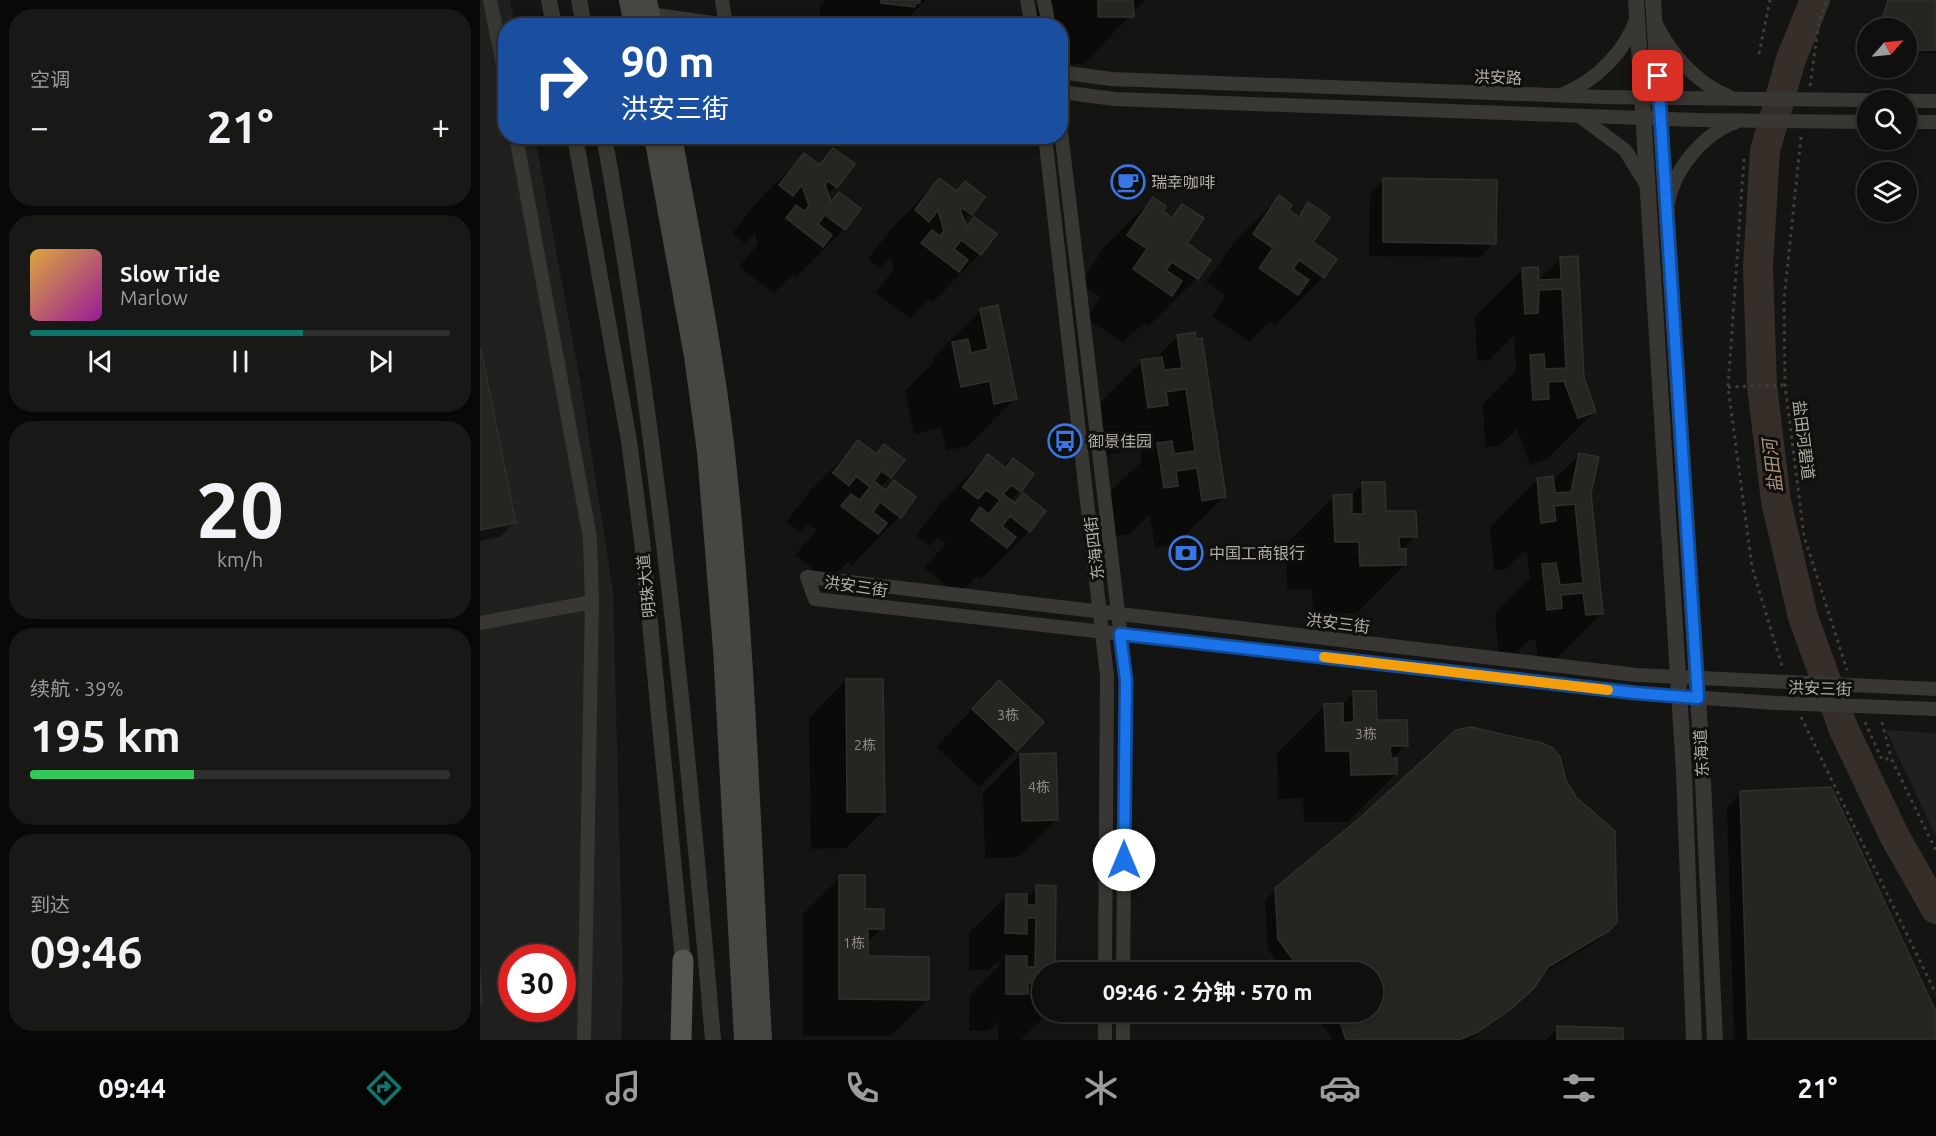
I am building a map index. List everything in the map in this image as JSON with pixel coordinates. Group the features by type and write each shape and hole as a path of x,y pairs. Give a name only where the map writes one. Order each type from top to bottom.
{"main road":[{"path":"629,0 641,18"},
{"path":"655,144 694,356 707,452 723,649 744,1040"},
{"path":"673,144 712,356 724,450 741,648 762,1040"},
{"path":"681,1040 683,960"}],"street":[{"path":"490,0 498,40"},
{"path":"549,0 552,18"},
{"path":"579,0 582,18"},
{"path":"722,0 727,18"},
{"path":"1027,0 1030,18"},
{"path":"1044,0 1047,18"},
{"name":"东海道","path":"1653,0 1698,698 1715,1040"},
{"path":"1555,95 1579,86 1603,68 1629,36 1637,8"},
{"name":"东海道","path":"1637,8 1678,677 1694,1040"},
{"path":"1655,21 1678,58 1701,81 1719,93 1742,99"},
{"name":"洪安路","path":"1068,73 1111,79 1643,98 1759,99 1814,95 1936,101"},
{"path":"1068,93 1114,99 1577,116 1857,122"},
{"path":"1577,116 1599,128 1625,150 1642,176 1649,195"},
{"path":"1667,208 1677,178 1695,151 1719,131 1741,121"},
{"path":"1917,122 1936,122"},
{"path":"517,144 590,538 592,602 584,1040"},
{"name":"明珠大道","path":"576,144 630,452 642,541 689,1040"},
{"name":"明珠大道","path":"605,144 632,295 649,425 674,640 712,1040"},
{"name":"东海四街","path":"1046,144 1107,676 1106,962"},
{"name":"东海四街","path":"1062,144 1126,680 1123,962"},
{"name":"洪安三街","path":"1936,689 1852,682 1784,683 1637,675 807,577 815,598 1102,632 1698,698 1790,704 1862,712 1878,707 1936,709"},
{"path":"480,623 592,602"},
{"path":"1105,1022 1105,1040"},
{"path":"1123,1022 1123,1040"}],"path":[{"path":"1759,54 1770,0"},
{"path":"1814,95 1819,22 1827,0"},
{"name":"盐田河碧道","path":"1801,135 1784,300 1785,385 1804,536 1852,682"},
{"path":"1744,159 1728,387 1752,567 1778,656"},
{"path":"1728,387 1785,385"},
{"path":"1878,707 1891,758 1936,851"},
{"path":"1862,712 1882,760 1891,758"},
{"path":"1806,729 1936,994"}],"shaded area":[{"path":"480,0 510,0 514,18 498,18 498,144 536,144 580,380 613,591 623,981 621,1040 480,1040"},
{"path":"1886,730 1936,733 1936,837"}],"building":[{"path":"881,0 920,0 920,3 916,3 915,7 881,3"},
{"path":"1098,0 1133,0 1134,17 1098,17"},
{"path":"1888,0 1936,0 1936,50 1917,51 1917,18 1882,18"},
{"path":"833,148 855,164 837,188 828,181 825,185 831,202 839,192 861,209 845,230 825,215 818,224 832,235 823,247 786,218 796,205 804,211 809,206 802,185 793,196 779,185 804,153 820,165"},
{"path":"939,178 957,191 965,181 985,197 972,215 962,208 960,210 967,227 974,217 997,234 981,255 961,240 954,249 968,260 959,272 921,243 932,230 940,236 944,231 938,210 929,222 915,210"},
{"path":"1383,178 1497,180 1496,244 1383,242"},
{"path":"1279,195 1292,205 1289,210 1299,217 1308,202 1330,217 1313,242 1337,259 1324,278 1299,260 1293,269 1309,280 1298,295 1259,268 1273,248 1253,234"},
{"path":"1153,197 1166,206 1163,211 1172,218 1182,204 1204,218 1187,243 1211,260 1198,279 1172,262 1166,270 1182,281 1172,296 1133,269 1147,249 1127,235"},
{"path":"1578,256 1584,377 1596,412 1578,418 1564,381 1548,382 1549,399 1533,400 1530,355 1544,354 1545,369 1566,368 1562,289 1539,290 1538,313 1525,314 1522,268 1538,267 1539,280 1561,279 1560,257"},
{"path":"998,305 1017,399 994,404 990,381 961,387 952,342 968,339 971,353 988,349 980,309"},
{"path":"1195,332 1196,339 1202,338 1226,497 1202,501 1197,468 1176,471 1178,486 1164,488 1157,443 1172,441 1174,454 1195,451 1186,389 1166,392 1168,405 1148,408 1141,360 1162,357 1164,370 1182,368 1177,335"},
{"path":"480,350 516,523 480,530"},
{"path":"858,440 876,454 884,444 905,460 891,478 881,471 874,481 886,490 894,480 916,497 901,518 880,502 873,512 887,523 878,534 841,506 851,494 860,500 870,487 856,476 849,486 833,473"},
{"path":"1579,453 1599,457 1591,493 1603,614 1586,615 1583,593 1561,595 1562,608 1547,610 1542,564 1556,563 1560,585 1583,583 1575,504 1554,506 1556,521 1541,523 1537,478 1553,476 1555,493 1571,492"},
{"path":"988,454 1006,468 1013,458 1034,474 1021,492 1011,485 1003,494 1015,503 1023,493 1046,511 1030,532 1010,516 1002,526 1016,537 1007,548 971,520 980,507 989,514 1000,500 986,490 978,499 963,487"},
{"path":"1362,482 1385,482 1386,511 1416,511 1417,537 1399,537 1400,549 1406,549 1406,565 1360,566 1359,542 1335,542 1333,495 1352,494 1352,514 1363,514"},
{"path":"846,679 883,679 885,812 847,812"},
{"path":"999,680 1044,722 1017,751 972,709"},
{"path":"1353,691 1376,691 1377,720 1407,720 1408,746 1390,746 1391,758 1397,758 1397,774 1351,775 1350,751 1326,751 1324,704 1343,703 1343,723 1354,722"},
{"path":"1471,727 1542,743 1553,748 1560,757 1566,781 1576,797 1615,831 1617,922 1609,931 1548,967 1534,988 1511,1009 1478,1032 1459,1040 1346,1040 1339,1022 1383,1022 1383,962 1295,962 1278,939 1275,888 1361,817 1456,730"},
{"path":"1056,753 1058,820 1022,821 1020,754"},
{"path":"1831,787 1936,1012 1936,1040 1748,1040 1740,791"},
{"path":"839,875 865,875 865,909 884,909 884,929 868,929 868,956 929,957 929,1000 839,999"},
{"path":"1036,885 1056,886 1055,962 1035,962 1036,918 1027,918 1027,934 1005,933 1006,894 1027,894 1027,905 1036,905"},
{"path":"1006,956 1027,956 1027,967 1032,967 1032,983 1028,983 1028,994 1006,994"},
{"path":"480,969 482,1004 480,1004"},
{"path":"1557,1026 1623,1028 1623,1040 1557,1040"}],"waterway":[{"name":"盐田河","path":"1815,0 1791,59 1765,151 1758,267 1762,386 1776,501 1803,617 1844,730 1895,837 1936,909"}],"slow traffic":[{"path":"1324,657 1608,690"}],"place":[{"name":"瑞幸咖啡","path":"1128,182"},
{"name":"御景佳园","path":"1065,441"},
{"name":"中国工商银行","path":"1186,553"}],"route":[{"path":"1124,860 1126,680 1120,634 1636,693 1698,698 1658,76"}]}
